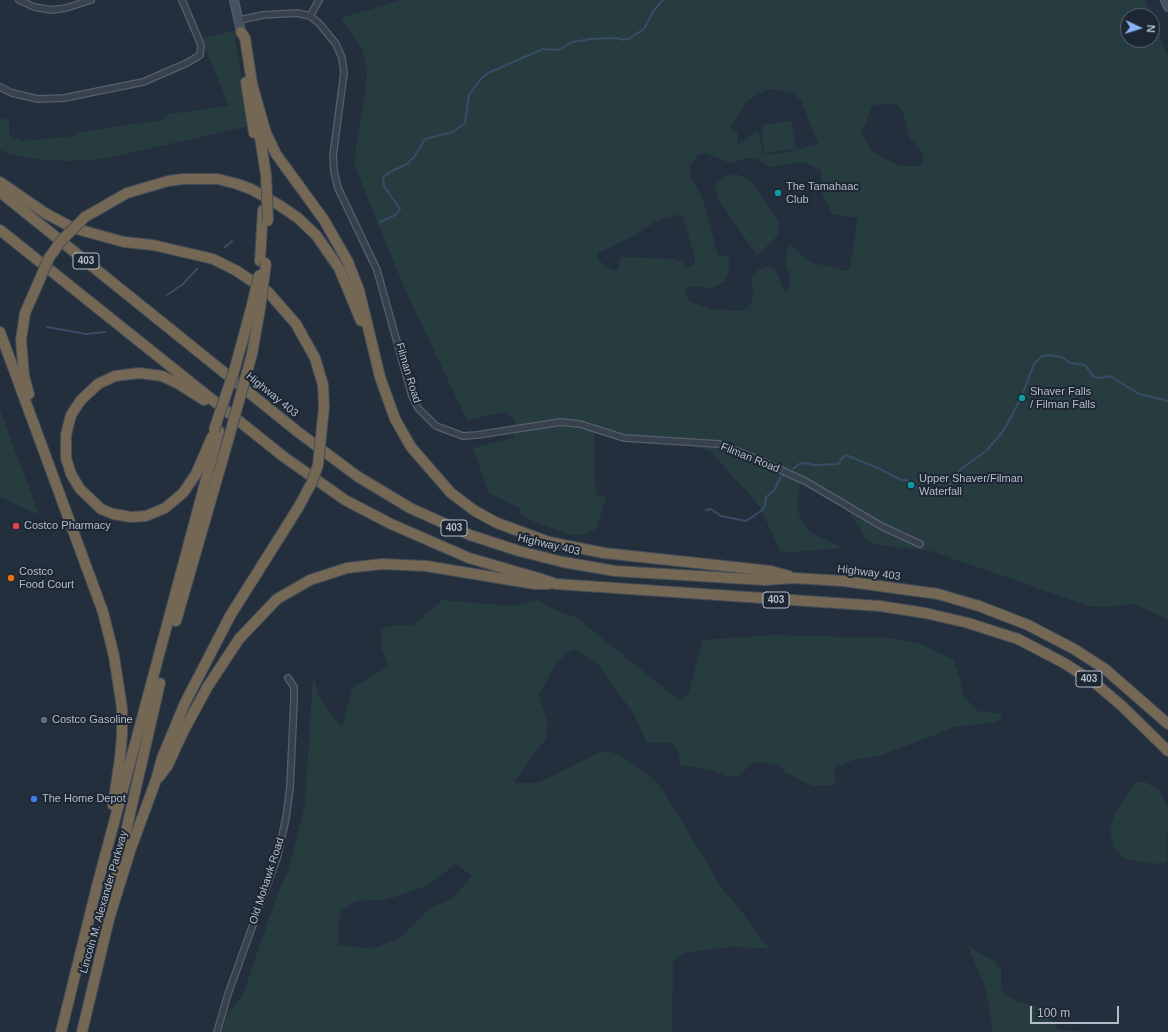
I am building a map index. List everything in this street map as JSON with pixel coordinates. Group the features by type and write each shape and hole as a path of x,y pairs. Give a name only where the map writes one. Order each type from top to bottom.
{"highway":[{"path":"109,919 110,894 151,717 194,557 252,354 256,307 268,221 252,84 244,38 241,32"},
{"path":"241,32 239,38 263,174 263,262"},
{"path":"252,84 266,133 276,154 324,220 348,262 359,290 380,377 395,419 411,447 451,493 475,511 496,523 549,542 604,553 771,570 794,578"},
{"path":"36,432 24,376 21,340 25,313 49,258 61,241 85,217 127,193 168,181 183,179 218,179 251,189 298,218 316,235 330,252 339,268 374,355"},
{"path":"0,182 45,213 73,228 124,242 153,246 213,259 237,271 268,292 296,324 315,358 322,385 324,407 318,465 312,482 298,508 230,616 185,703 162,758 156,780"},
{"name":"Highway 403","path":"0,192 298,432 357,476 410,508 470,535 520,551 563,562 615,571 765,580 794,578 844,581 938,594 979,606 1028,625 1074,649 1104,669 1168,724"},
{"name":"403","path":"0,230 284,457 345,500 391,524 469,558 556,584 880,606 925,613 968,623 1018,640 1064,663 1095,683 1122,706 1168,751"},
{"path":"91,907 240,346 256,307"},
{"path":"0,332 103,612 119,682 122,708 120,759 91,907"},
{"path":"217,430 196,474 183,493 165,508 146,516 131,517 113,514 101,509 80,490 70,474 66,458 66,435 71,416 81,400 98,384 115,376 139,373 162,376 177,383 215,407 231,414"},
{"path":"156,780 168,765 208,686 239,639 277,599 310,580 347,568 382,564 426,566 535,584 556,584"},
{"name":"Lincoln M. Alexander Parkway","path":"82,1032 109,919 130,851 156,780"},
{"name":"Lincoln M. Alexander Parkway","path":"61,1032 91,907"}],"main road":[{"path":"234,0 241,32"},
{"path":"1165,0 1168,7"}],"street":[{"path":"19,0 34,7 51,10 66,8 91,0"},
{"path":"0,87 12,93 38,99 64,98 143,82 187,63 200,55 201,45 182,0"},
{"path":"239,20 282,13 297,13 310,16 319,0"},
{"name":"Filman Road","path":"310,16 319,23 336,44 342,58 344,73 343,90 333,156 334,171 338,188 377,270 412,396 418,408 436,426 463,436 561,422 580,424 624,438 719,444 757,459 805,481 883,527 920,544"},
{"name":"Old Mohawk Road","path":"217,1032 228,994 277,858 286,818 290,788 294,701 294,687 288,678"}],"green space":[{"path":"401,0 1145,0 1148,8 1120,8 1120,48 1160,48 1160,37 1168,56 1168,619 1134,604 1109,607 1089,606 931,551 879,545 867,541 844,504 805,479 800,484 797,509 801,519 811,533 844,548 781,553 759,505 709,450 660,440 623,440 594,429 594,475 597,495 606,497 597,528 583,535 570,535 535,522 519,514 521,509 489,493 473,448 514,437 515,420 506,412 467,420 407,294 355,167 356,146 365,96 367,72 363,51 341,18","holes":["768,89 793,92 802,102 818,144 789,152 763,155 758,131 737,145 738,134 731,127 747,101","890,104 898,106 903,112 910,138 920,149 924,158 920,166 899,166 871,151 861,131 866,123 872,105","706,153 730,163 747,158 757,158 769,167 803,162 821,170 822,193 832,214 858,218 850,269 846,271 810,262 794,248 788,245 785,264 787,270 790,272 790,286 786,291 783,290 776,270 767,267 758,270 751,276 753,292 752,300 748,308 738,311 711,309 689,301 685,293 688,286 712,288 725,281 729,270 729,257 718,255 703,199 691,178 689,166 699,154","676,215 683,216 695,260 694,265 688,268 683,262 674,259 621,257 617,271 611,269 598,260 598,253 634,236 658,220"]},
{"path":"234,31 249,126 104,159 65,161 34,159 12,155 0,150 0,118 9,120 9,135 22,141 74,136 80,132 162,120 169,114 229,106 201,38"},
{"path":"792,121 796,149 764,153 761,125"},
{"path":"736,174 751,181 779,223 778,235 757,256 717,197 715,185 724,177"},
{"path":"0,410 39,515 0,497"},
{"path":"442,600 513,606 537,600 551,608 577,618 679,700 688,694 703,640 775,635 888,638 918,643 953,659 961,682 962,694 977,711 1003,714 997,722 955,727 879,756 853,760 838,766 834,770 836,785 813,786 785,772 779,764 754,762 738,776 728,777 710,770 680,765 679,750 671,743 646,742 635,716 597,663 576,649 567,653 555,665 539,695 548,725 546,739 526,764 514,783 537,783 598,753 607,751 620,755 649,776 661,787 724,891 739,908 769,948 729,947 684,953 677,957 673,962 672,1032 222,1032 228,1013 242,997 279,890 287,873 298,834 305,803 313,675 320,698 331,715 342,726 352,688 389,666 382,650 381,631 386,627 396,625 413,625","holes":["456,864 472,876 453,898 430,908 401,937 373,949 338,945 340,912 356,901 386,900 424,887"]},
{"path":"1135,782 1145,782 1160,791 1168,809 1167,862 1152,864 1123,858 1113,846 1110,828 1114,816"},
{"path":"968,946 996,962 1001,969 1001,989 1005,994 1017,1001 1043,1008 1059,1030 1091,1032 993,1032 986,989"}],"waterway":[{"path":"380,222 397,214 400,209 384,186 383,178 388,173 407,164 415,156 425,139 453,132 465,123 469,95 480,80 488,73 543,49 558,50 572,42 591,39 616,38 624,40 630,38 644,29 654,10 663,0"},
{"path":"225,247 232,241"},
{"path":"167,295 183,284 197,269"},
{"path":"47,327 86,334 105,332"},
{"path":"793,469 799,464 806,463 814,465 838,464 846,455 880,469 901,480 907,480 922,492 934,496 948,487 961,469 986,451 1004,430 1021,398 1034,364 1042,356 1049,355 1062,357 1070,363 1085,365 1093,376 1098,378 1110,376 1139,394 1168,401"},
{"path":"706,510 711,509 721,516 746,521 761,511 765,506 766,497 774,491 780,478 785,475"}],"place":[{"name":"The Tamahaac Club","path":"778,193"},
{"name":"Shaver Falls / Filman Falls","path":"1022,398"},
{"name":"Upper Shaver/Filman Waterfall","path":"911,485"},
{"name":"Costco Pharmacy","path":"16,526"},
{"name":"Costco Food Court","path":"11,578"},
{"name":"Costco Gasoline","path":"44,720"},
{"name":"The Home Depot","path":"34,799"}]}
